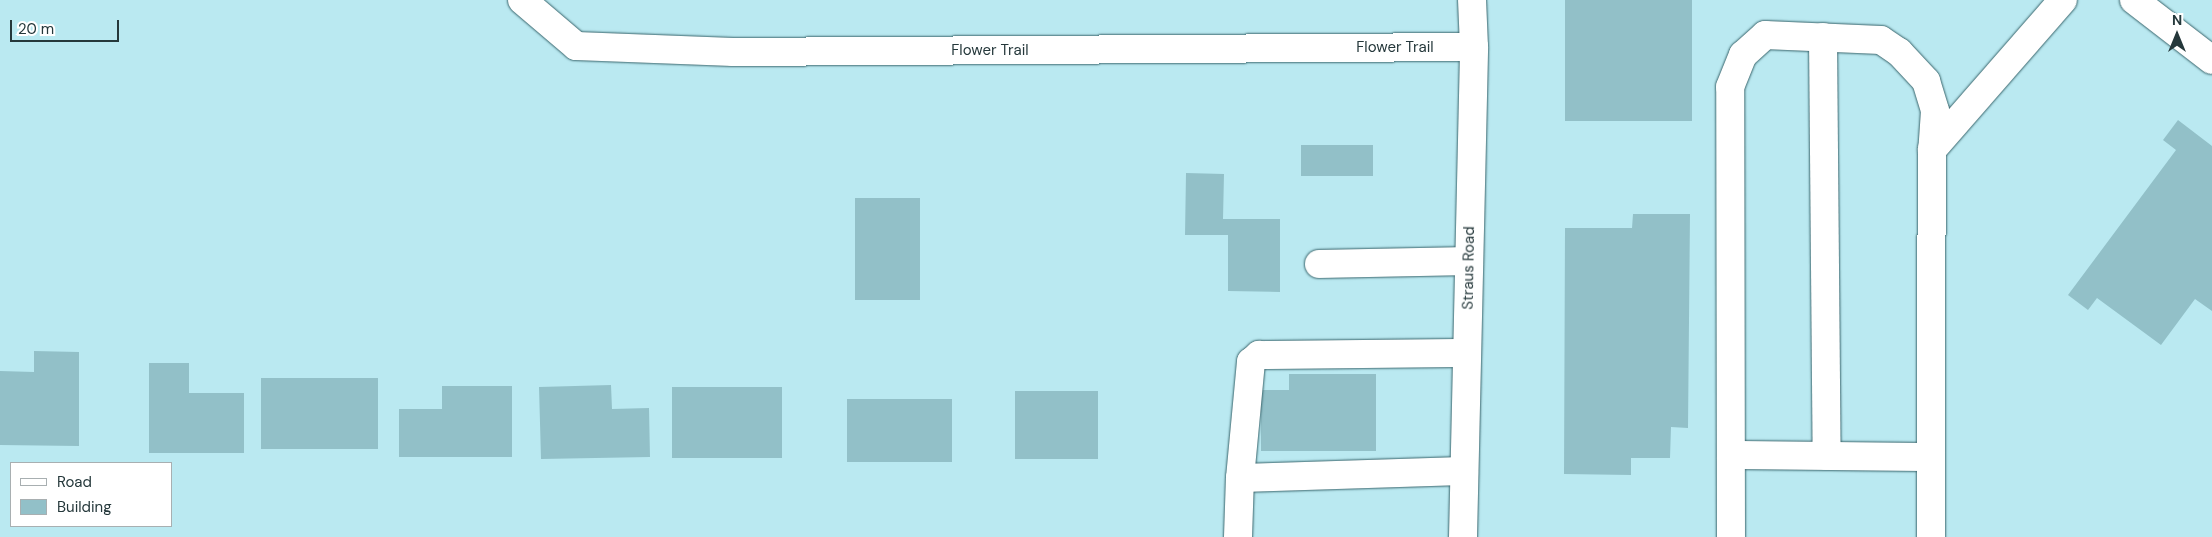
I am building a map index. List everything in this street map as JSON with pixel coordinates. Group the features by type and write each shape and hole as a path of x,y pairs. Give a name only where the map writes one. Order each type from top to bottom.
{"street":[{"name":"Flower Trail","path":"522,0 576,46 733,52 1474,48"},
{"name":"Straus Road","path":"1462,537 1474,48 1472,0"},
{"path":"1932,150 2063,0"},
{"path":"2134,0 2212,60"},
{"path":"1731,537 1730,87 1743,55 1765,35 1882,40 1899,52 1926,81 1935,111 1932,150 1930,537"},
{"path":"1823,37 1827,456"},
{"path":"1319,264 1469,261"},
{"path":"1238,537 1240,478 1251,362 1259,355 1467,353"},
{"path":"1730,455 1931,457"},
{"path":"1240,478 1464,471"}],"building":[{"path":"1565,0 1692,0 1692,121 1565,121"},
{"path":"2178,120 2212,146 2212,311 2195,299 2161,345 2097,298 2088,310 2068,295 2176,150 2163,140"},
{"path":"1301,145 1373,145 1373,176 1301,176"},
{"path":"1186,173 1224,174 1223,219 1280,219 1280,292 1228,291 1228,235 1185,235"},
{"path":"855,198 920,198 920,300 855,300"},
{"path":"1633,214 1690,214 1688,428 1671,427 1670,458 1631,458 1631,475 1564,474 1565,228 1632,228"},
{"path":"34,351 79,352 79,446 0,445 0,371 34,372"},
{"path":"149,363 189,363 189,393 244,393 244,453 149,453"},
{"path":"1289,374 1376,374 1376,451 1261,451 1261,390 1289,390"},
{"path":"261,378 378,378 378,449 261,449"},
{"path":"611,385 612,409 649,408 650,457 541,459 539,387"},
{"path":"442,386 512,386 512,457 399,457 399,409 442,409"},
{"path":"672,387 782,387 782,458 672,458"},
{"path":"1015,391 1098,391 1098,459 1015,459"},
{"path":"847,399 952,399 952,462 847,462"}]}
